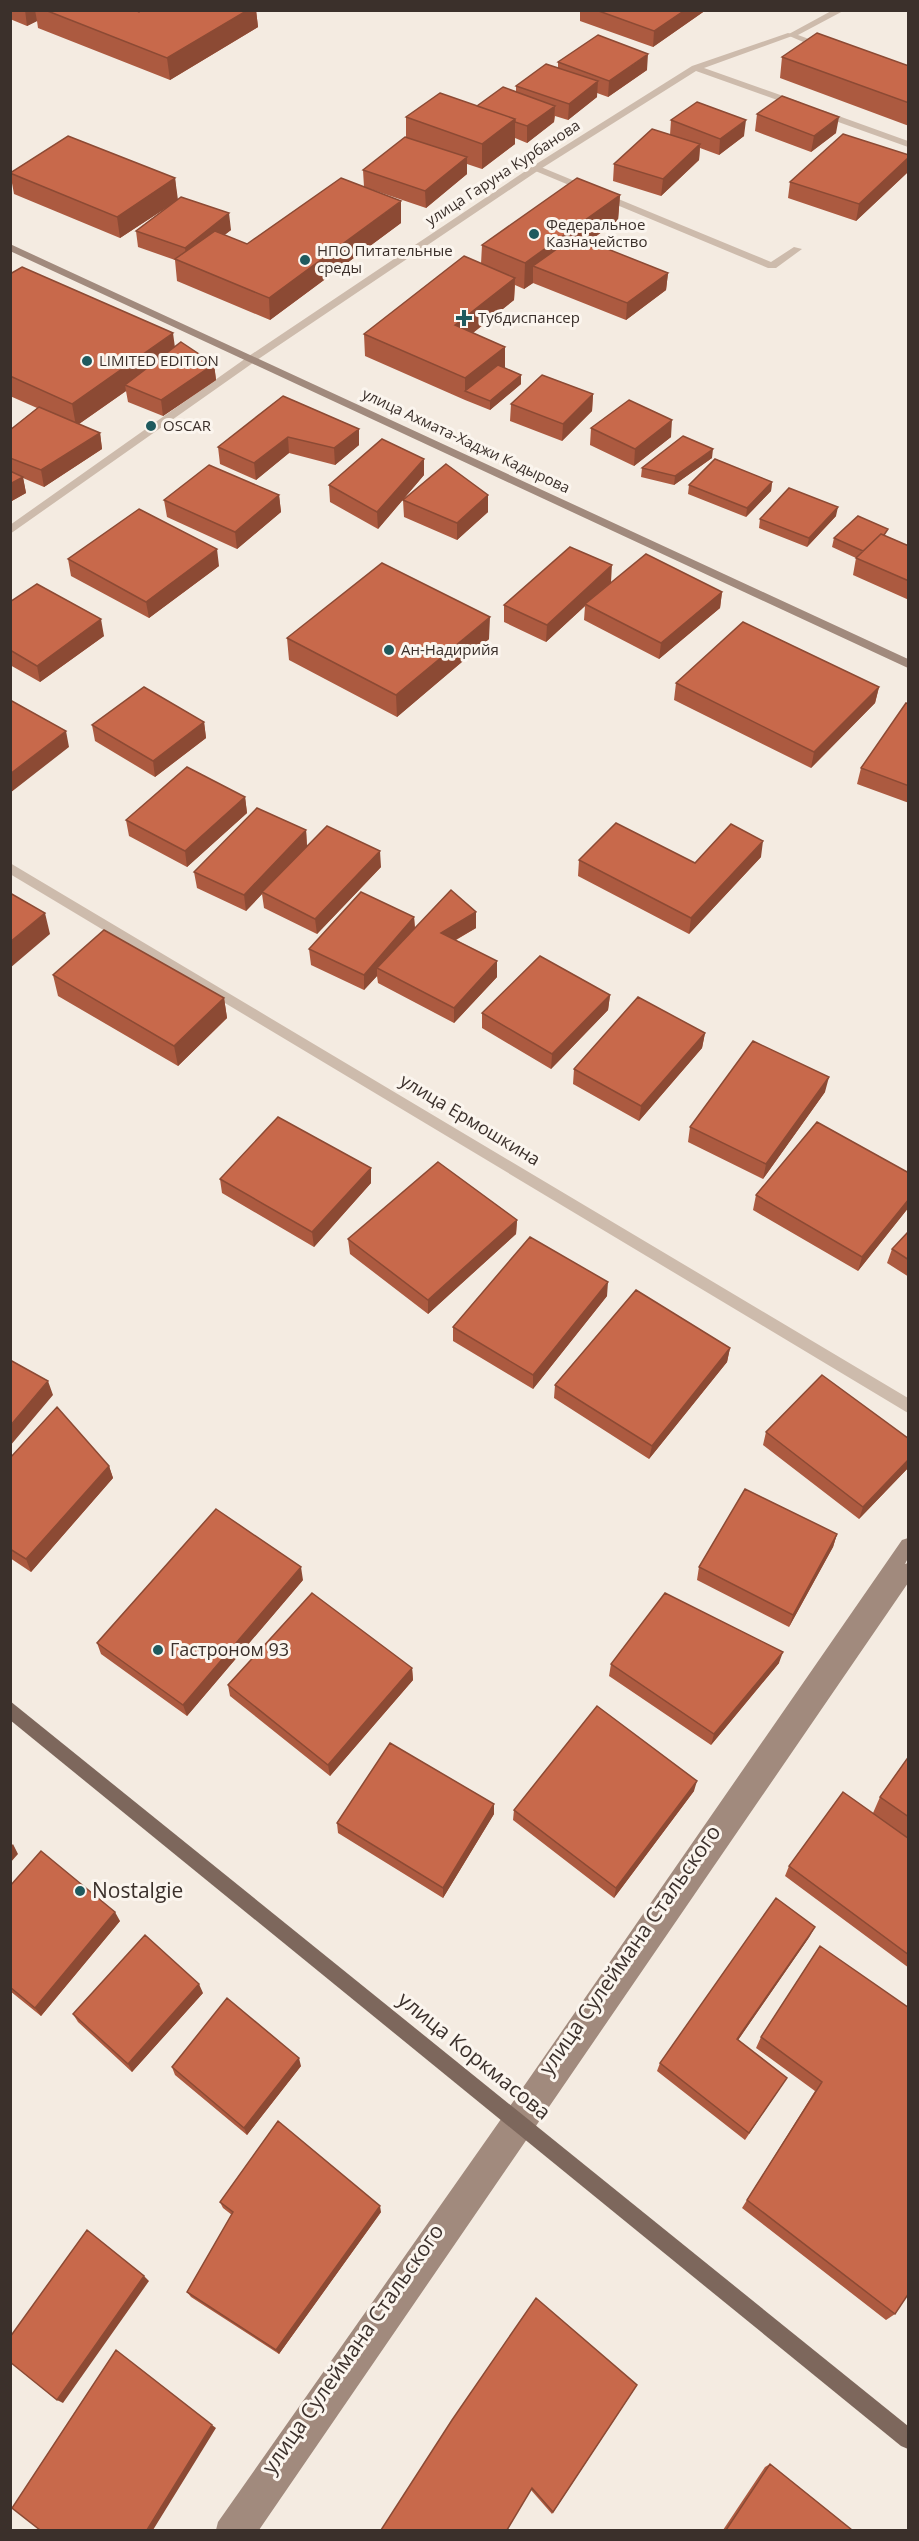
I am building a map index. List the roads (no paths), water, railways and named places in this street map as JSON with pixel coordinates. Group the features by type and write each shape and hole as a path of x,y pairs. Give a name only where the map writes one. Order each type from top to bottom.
{"main road":[{"name":"улица Ахмата-Хаджи Кадырова","path":"10,247 254,358 909,664"},
{"name":"улица Сулеймана Стальского","path":"247,2530 518,2123 909,1545"},
{"name":"улица Сулеймана Стальского","path":"226,2530 518,2123 909,1570"},
{"name":"улица Коркмасова","path":"10,1709 909,2439"}],"street":[{"name":"улица Гаруна Курбанова","path":"10,531 254,358 536,168 695,68 791,35 841,10"},
{"path":"791,35 834,52"},
{"path":"695,68 909,144"},
{"path":"536,168 772,266 797,249"},
{"name":"улица Ермошкина","path":"10,868 909,1406"}],"place":[{"name":"Федеральное Казначейство","path":"534,234"},
{"name":"НПО Питательные среды","path":"305,260"},
{"name":"Тубдиспансер","path":"464,318"},
{"name":"LIMITED EDITION","path":"87,361"},
{"name":"OSCAR","path":"151,426"},
{"name":"Ан-Надирийя","path":"389,650"},
{"name":"Гастроном 93","path":"158,1650"},
{"name":"Nostalgie","path":"80,1891"}]}
